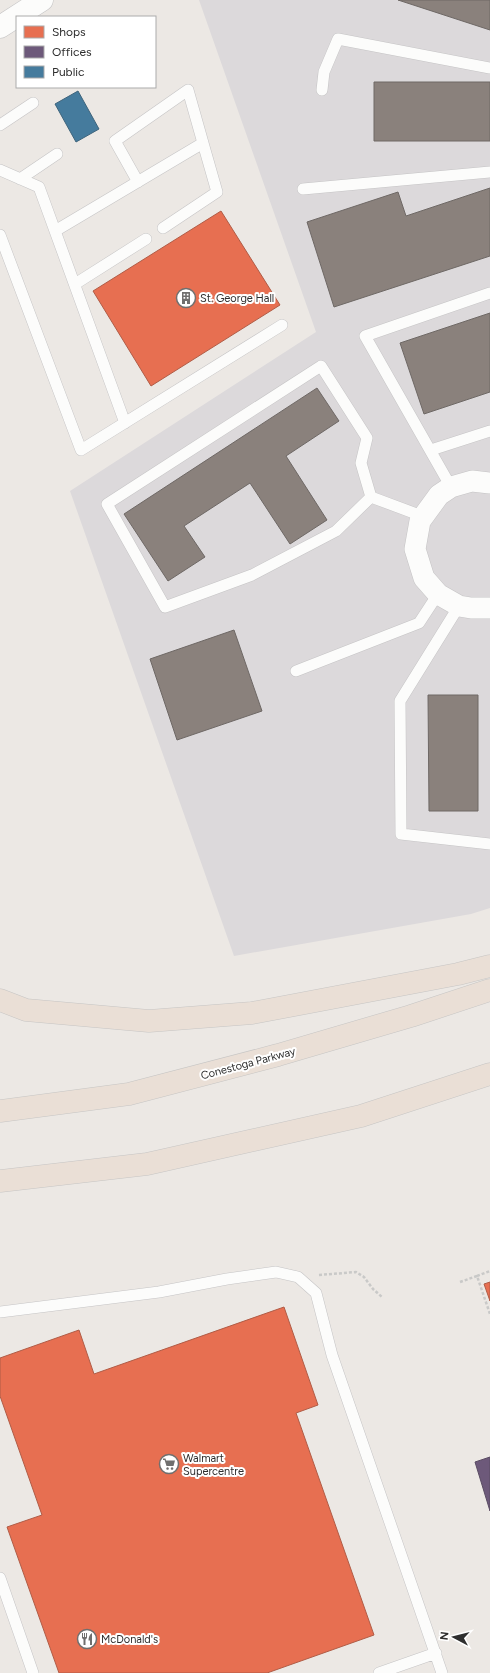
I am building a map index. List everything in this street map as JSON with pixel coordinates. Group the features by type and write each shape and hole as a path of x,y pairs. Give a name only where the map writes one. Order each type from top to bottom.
{"highway":[{"path":"0,1000 26,1010 150,1021 252,1013 458,974 490,966"},
{"name":"Conestoga Parkway","path":"0,1111 129,1094 278,1055 411,1016 490,990"},
{"path":"0,1181 147,1164 361,1116 490,1074"}],"main road":[{"path":"17,16 42,0"},
{"path":"0,27 16,17"}],"street":[{"path":"490,482 472,481 451,487 439,495 422,516 415,550 424,578 438,594 459,606 471,608 490,608"}],"lane":[{"path":"322,90 324,72 338,39 490,68"},
{"path":"138,182 114,141 188,90 217,192 163,228"},
{"path":"0,125 33,103"},
{"path":"55,231 203,143"},
{"path":"20,179 58,154"},
{"path":"0,170 40,187 125,423"},
{"path":"304,189 490,172"},
{"path":"0,235 81,450 282,325"},
{"path":"75,284 146,239"},
{"path":"451,487 365,336 490,293"},
{"path":"321,366 368,438 361,463 372,497 336,531 252,575 165,607 107,504 321,366"},
{"path":"431,450 490,431"},
{"path":"372,497 422,516"},
{"path":"296,671 419,623 438,594"},
{"path":"459,606 400,701 401,834 490,844"},
{"path":"0,1312 159,1292 227,1279 276,1272 298,1277 316,1293 332,1355 442,1673"},
{"path":"0,1578 33,1673"},
{"path":"379,1673 436,1654"}],"path":[{"path":"460,1282 490,1271"},
{"path":"298,1277 356,1272 364,1277 382,1297"},
{"path":"477,1276 490,1314"}],"shaded area":[{"path":"199,0 490,0 490,908 471,914 234,956 70,491 316,332"}],"building: Shops":[{"name":"St. George Hall","path":"221,211 280,305 151,386 93,291"},
{"path":"490,1282 490,1301 484,1284"},
{"name":"Walmart Supercentre","path":"284,1307 318,1405 296,1413 374,1635 267,1673 59,1673 7,1527 42,1515 0,1396 0,1358 79,1330 94,1374"}],"building: Offices":[{"path":"490,1457 490,1511 475,1462"}],"building: Public":[{"path":"78,91 99,129 76,142 55,104"}],"building: Industry":[{"path":"398,0 490,0 490,30"},
{"path":"374,82 490,82 490,141 374,141"},
{"path":"490,188 490,256 334,307 307,222 398,192 406,216"},
{"path":"490,313 490,392 424,414 400,343"},
{"path":"317,388 339,421 286,456 327,520 290,544 250,483 184,526 205,557 168,581 124,514"},
{"path":"234,630 262,711 177,740 150,659"},
{"path":"428,695 478,695 478,811 429,811"}],"place":[{"name":"St. George Hall","path":"186,298"},
{"name":"Walmart Supercentre","path":"169,1464"},
{"name":"McDonald's","path":"87,1639"}]}
